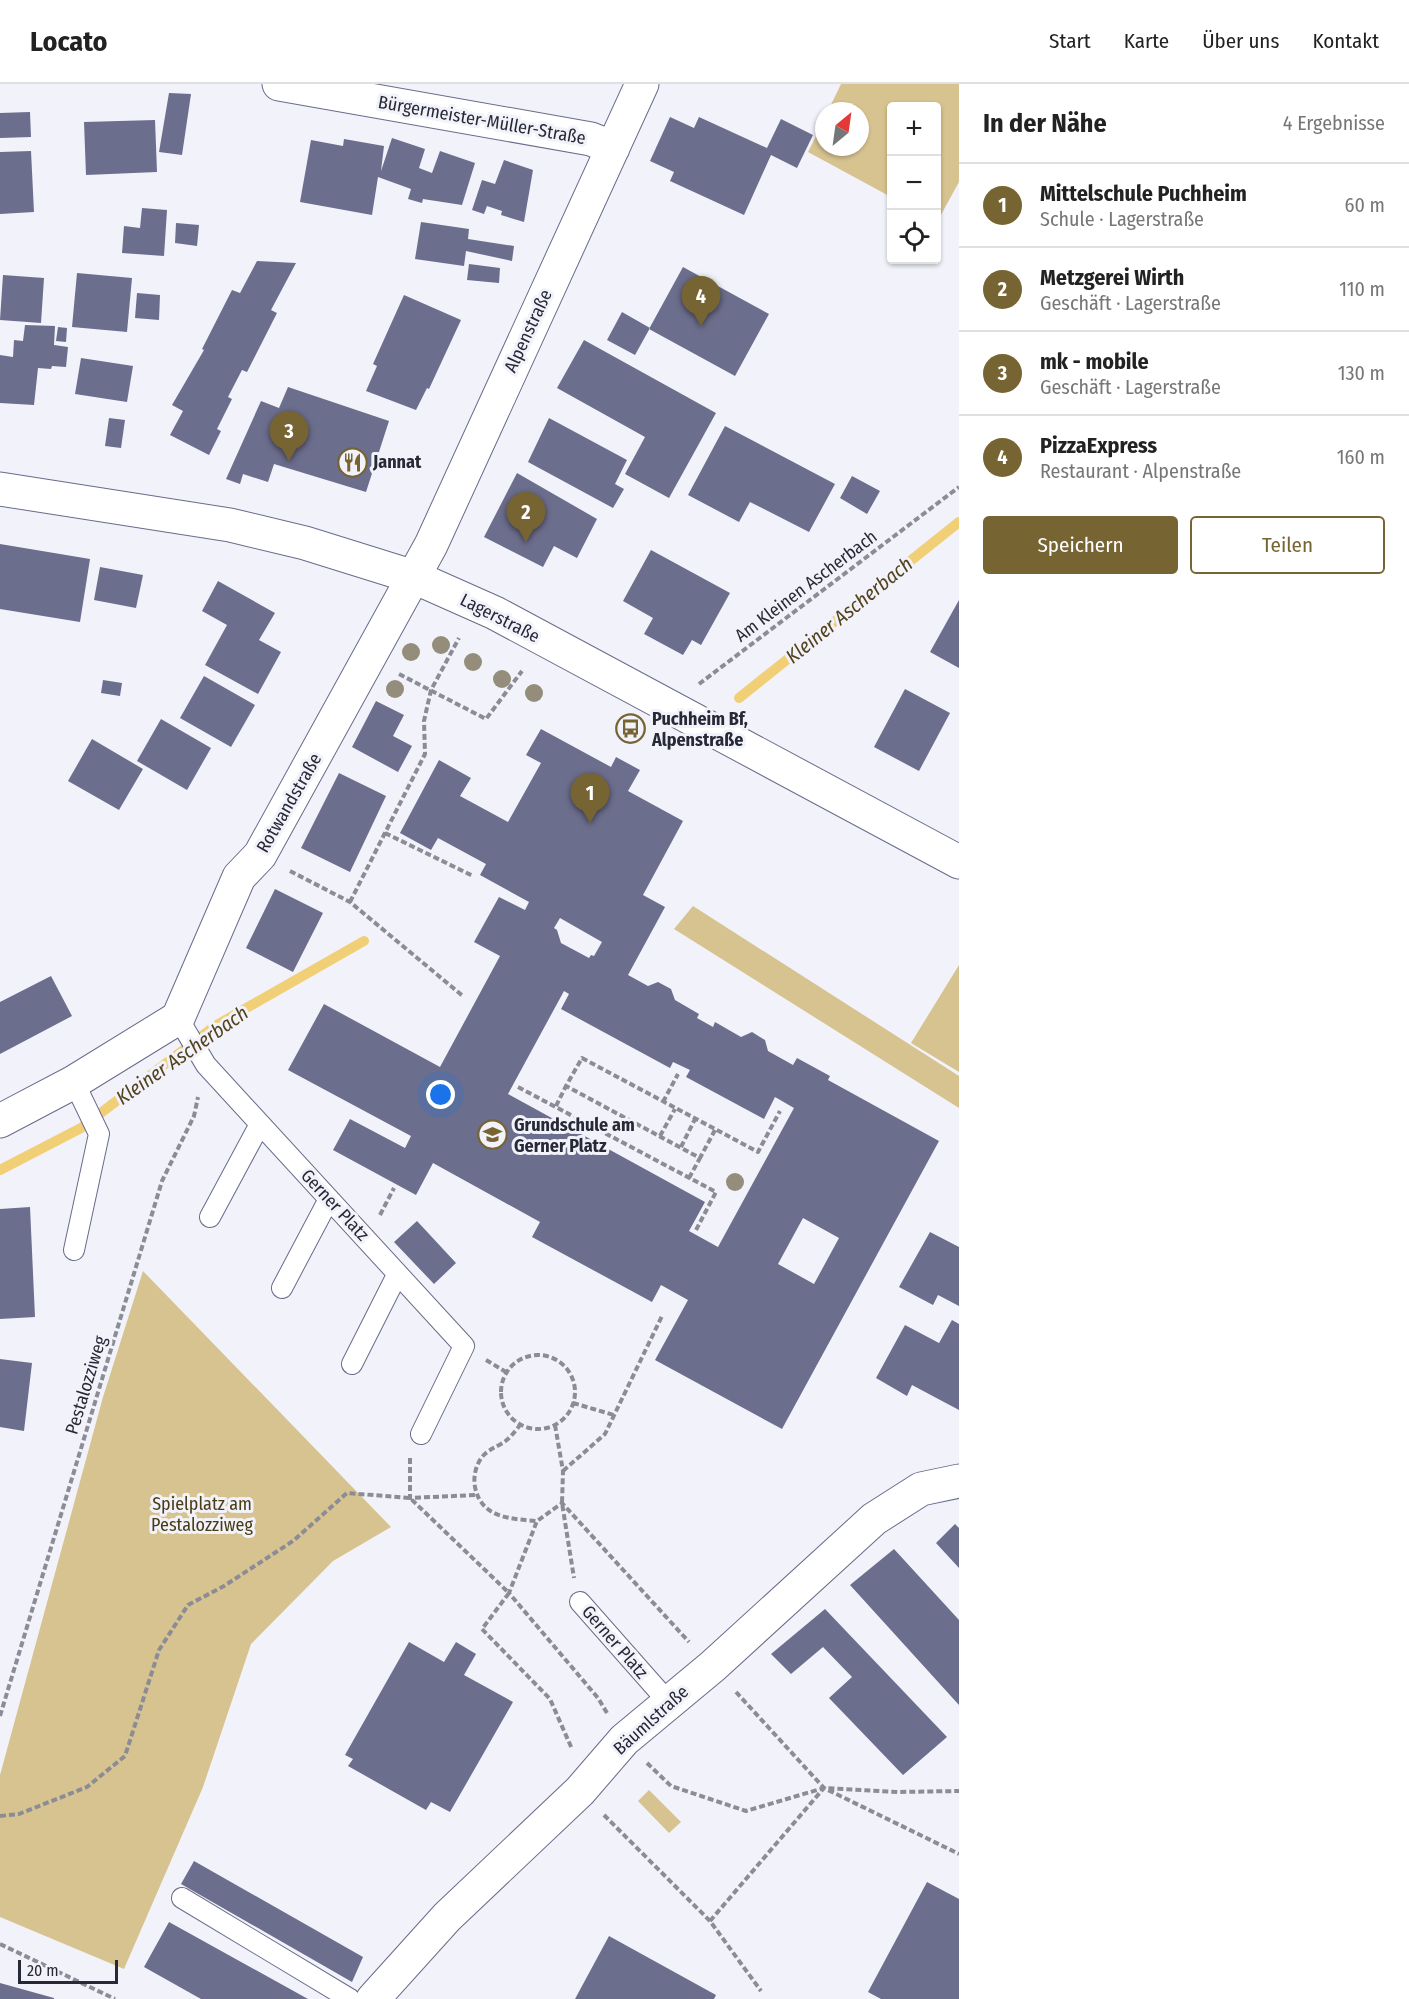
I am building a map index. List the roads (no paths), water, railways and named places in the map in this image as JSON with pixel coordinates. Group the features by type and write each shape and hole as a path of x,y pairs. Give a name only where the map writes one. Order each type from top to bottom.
{"street":[{"name":"Bürgermeister-Müller-Straße","path":"279,84 591,138 613,148"},
{"name":"Alpenstraße","path":"414,577 642,84"},
{"name":"Lagerstraße","path":"0,489 230,525 305,543 414,577 495,613 902,828 959,862"},
{"name":"Rotwandstraße","path":"178,1018 239,877 260,855 414,577"},
{"path":"0,1121 79,1092 178,1018"},
{"name":"Bäumlstraße","path":"373,1999 447,1917 580,1791 624,1740 670,1704 874,1519 921,1489 959,1481"}],"lane":[{"name":"Gerner Platz","path":"178,1018 206,1065 464,1346 421,1434"},
{"path":"74,1250 99,1134 79,1092"},
{"path":"210,1217 260,1124"},
{"path":"282,1288 329,1199"},
{"path":"352,1364 397,1275"},
{"name":"Gerner Platz","path":"580,1602 670,1704"},
{"path":"183,1898 350,1999"}],"waterway":[{"name":"Kleiner Ascherbach","path":"739,698 959,522"},
{"name":"Kleiner Ascherbach","path":"0,1170 81,1128 215,1026 364,941"}],"place":[{"name":"PizzaExpress","path":"701,326"},
{"name":"mk - mobile","path":"289,461"},
{"name":"Jannat","path":"352,462"},
{"name":"Metzgerei Wirth","path":"526,542"},
{"name":"Puchheim Bf, Alpenstraße","path":"631,729"},
{"name":"Mittelschule Puchheim","path":"590,823"},
{"name":"Grundschule am Gerner Platz","path":"493,1135"}],"park label":[{"name":"Spielplatz am Pestalozziweg","path":"202,1514"}]}
